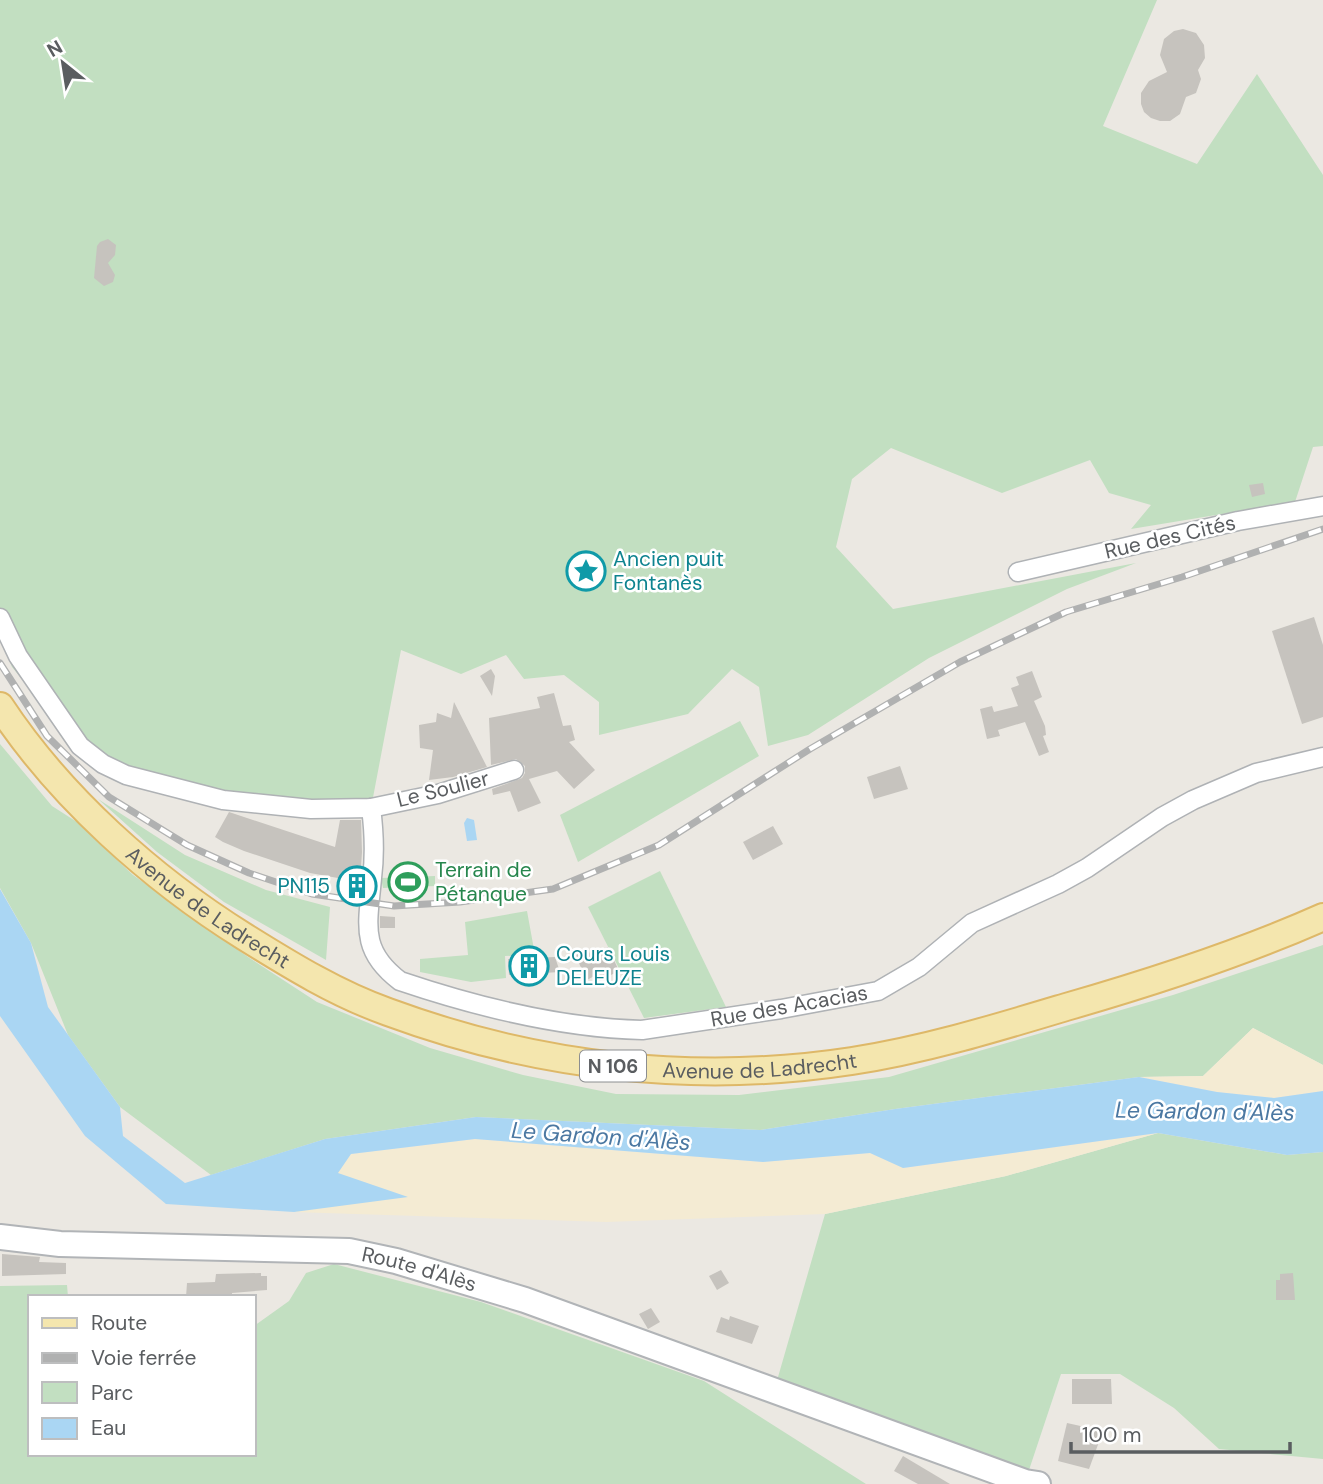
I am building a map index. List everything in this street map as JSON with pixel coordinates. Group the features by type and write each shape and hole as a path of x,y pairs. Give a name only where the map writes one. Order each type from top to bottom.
{"main road":[{"name":"Avenue de Ladrecht","path":"0,706 48,768 135,856 210,915 303,973 385,1011 510,1048 584,1063 677,1072 753,1071 854,1061 905,1051 1021,1021 1124,989 1259,945 1323,917"},
{"name":"Route d'Alès","path":"0,1237 60,1244 349,1251 396,1261 525,1300 1025,1482 1038,1484"}],"street":[{"name":"Rue des Cités","path":"1018,572 1238,520 1323,506"},
{"name":"Le Soulier","path":"0,618 18,656 80,746 103,764 126,775 223,800 311,809 371,808 439,794 514,770"},
{"name":"Rue des Acacias","path":"371,808 373,855 368,932 375,954 386,970 400,981 509,1012 564,1022 642,1030 820,1003 878,991 919,967 972,923 1087,868 1162,817 1193,800 1256,774 1323,757"}],"green space":[{"path":"0,0 1157,0 1103,126 1197,164 1257,74 1323,175 1323,446 1313,447 1295,502 1131,529 1151,505 1109,493 1090,460 1002,493 891,448 852,479 836,547 893,609 1136,563 1067,589 929,658 808,735 768,746 759,687 732,669 688,714 599,735 599,702 564,675 524,679 506,655 461,674 401,650 371,808 117,781 89,761 12,667 0,639"},
{"path":"740,721 759,756 578,862 560,815"},
{"path":"0,744 52,806 77,822 133,875 248,957 317,1002 430,1048 523,1075 616,1094 739,1095 889,1077 1173,995 1323,945 1323,1065 1253,1028 1203,1076 1139,1077 895,1109 760,1130 476,1117 325,1139 211,1175 120,1107 68,1035 31,943 0,888"},
{"path":"98,799 185,855 266,890 330,907 326,960 224,902 157,852"},
{"path":"660,871 726,1007 644,1018 588,907"},
{"name":"Terrain de Pétanque","path":"435,876 435,886 383,888 381,878"},
{"path":"527,911 535,955 505,956 506,978 471,982 420,972 420,959 468,955 465,922"},
{"path":"1158,1133 1287,1155 1323,1152 1323,1459 1219,1449 1174,1408 1120,1374 1061,1374 1025,1482 774,1391 825,1214 1006,1176"},
{"path":"334,1264 481,1302 704,1381 866,1484 0,1484 0,1286 67,1285 68,1295 28,1295 28,1456 256,1456 256,1325 289,1301 306,1273"}],"sand":[{"path":"1253,1028 1323,1065 1323,1091 1274,1098 1217,1092 1139,1077 1203,1076"},
{"path":"1158,1133 1006,1176 825,1214 606,1222 294,1212 321,1181 351,1154 475,1139 763,1162 870,1153 904,1168"}],"water":[{"path":"467,818 474,820 477,840 467,841 464,823"},
{"name":"Le Gardon d'Alès","path":"0,889 31,943 48,1007 120,1107 123,1136 185,1183 325,1139 476,1117 760,1130 895,1109 1139,1077 1217,1092 1274,1098 1323,1091 1323,1152 1287,1155 1158,1133 903,1168 870,1153 763,1162 475,1139 351,1154 338,1173 408,1197 294,1212 166,1204 85,1136 0,1016"}],"building":[{"path":"1183,29 1196,33 1204,45 1205,58 1198,70 1201,79 1196,93 1186,97 1180,114 1170,121 1160,121 1144,112 1141,93 1149,81 1167,72 1160,55 1164,39 1174,31"},
{"path":"108,239 116,245 115,255 108,263 115,275 113,282 104,286 94,278 97,246"},
{"path":"1263,483 1265,494 1252,497 1249,485"},
{"path":"1314,617 1323,645 1323,717 1302,724 1272,631"},
{"path":"491,669 495,676 492,696 480,676"},
{"path":"1032,671 1042,697 1034,701 1045,726 1046,735 1043,736 1049,752 1039,756 1025,722 998,730 1000,736 987,739 980,709 992,706 994,712 1018,706 1011,688 1019,685 1016,677"},
{"path":"554,693 563,726 571,725 575,740 569,742 595,770 574,789 557,771 529,779 541,803 518,812 510,791 493,795 492,789 522,778 525,766 516,759 491,765 489,718 540,708 537,697"},
{"path":"454,702 487,767 453,777 429,780 433,750 420,748 419,725 436,722 437,713 451,718"},
{"path":"900,766 908,789 874,799 867,777"},
{"path":"229,812 335,847 340,820 361,820 360,882 310,873 223,842 215,837"},
{"path":"773,826 783,844 753,860 743,842"},
{"path":"380,916 395,917 395,928 380,928"},
{"path":"608,947 619,971 599,981 596,975 587,980 575,955 588,949 591,956"},
{"name":"Cours Louis DELEUZE","path":"555,957 560,972 509,975 508,959"},
{"path":"2,1254 40,1257 39,1262 66,1263 66,1274 2,1276"},
{"path":"721,1270 729,1283 717,1290 709,1276"},
{"path":"261,1273 261,1276 267,1276 267,1290 232,1295 186,1295 187,1283 215,1282 216,1274"},
{"path":"1293,1273 1295,1300 1276,1300 1276,1280 1280,1280 1280,1274"},
{"path":"651,1308 660,1322 648,1329 639,1314"},
{"path":"730,1316 759,1326 752,1344 716,1332 721,1317 729,1320"},
{"path":"1072,1379 1111,1379 1112,1404 1072,1404"},
{"path":"1067,1423 1103,1431 1089,1469 1058,1461"},
{"path":"903,1456 950,1484 918,1484 894,1471"}],"railway":[{"path":"0,663 47,736 109,797 187,845 249,873 312,894 394,906 460,902 553,889 659,845 810,749 960,662 1066,612 1182,577 1323,529"}],"place":[{"name":"Ancien puit Fontanès","path":"586,571"},
{"name":"Terrain de Pétanque","path":"408,882"},
{"name":"PN115","path":"357,886"},
{"name":"Cours Louis DELEUZE","path":"529,966"}]}
